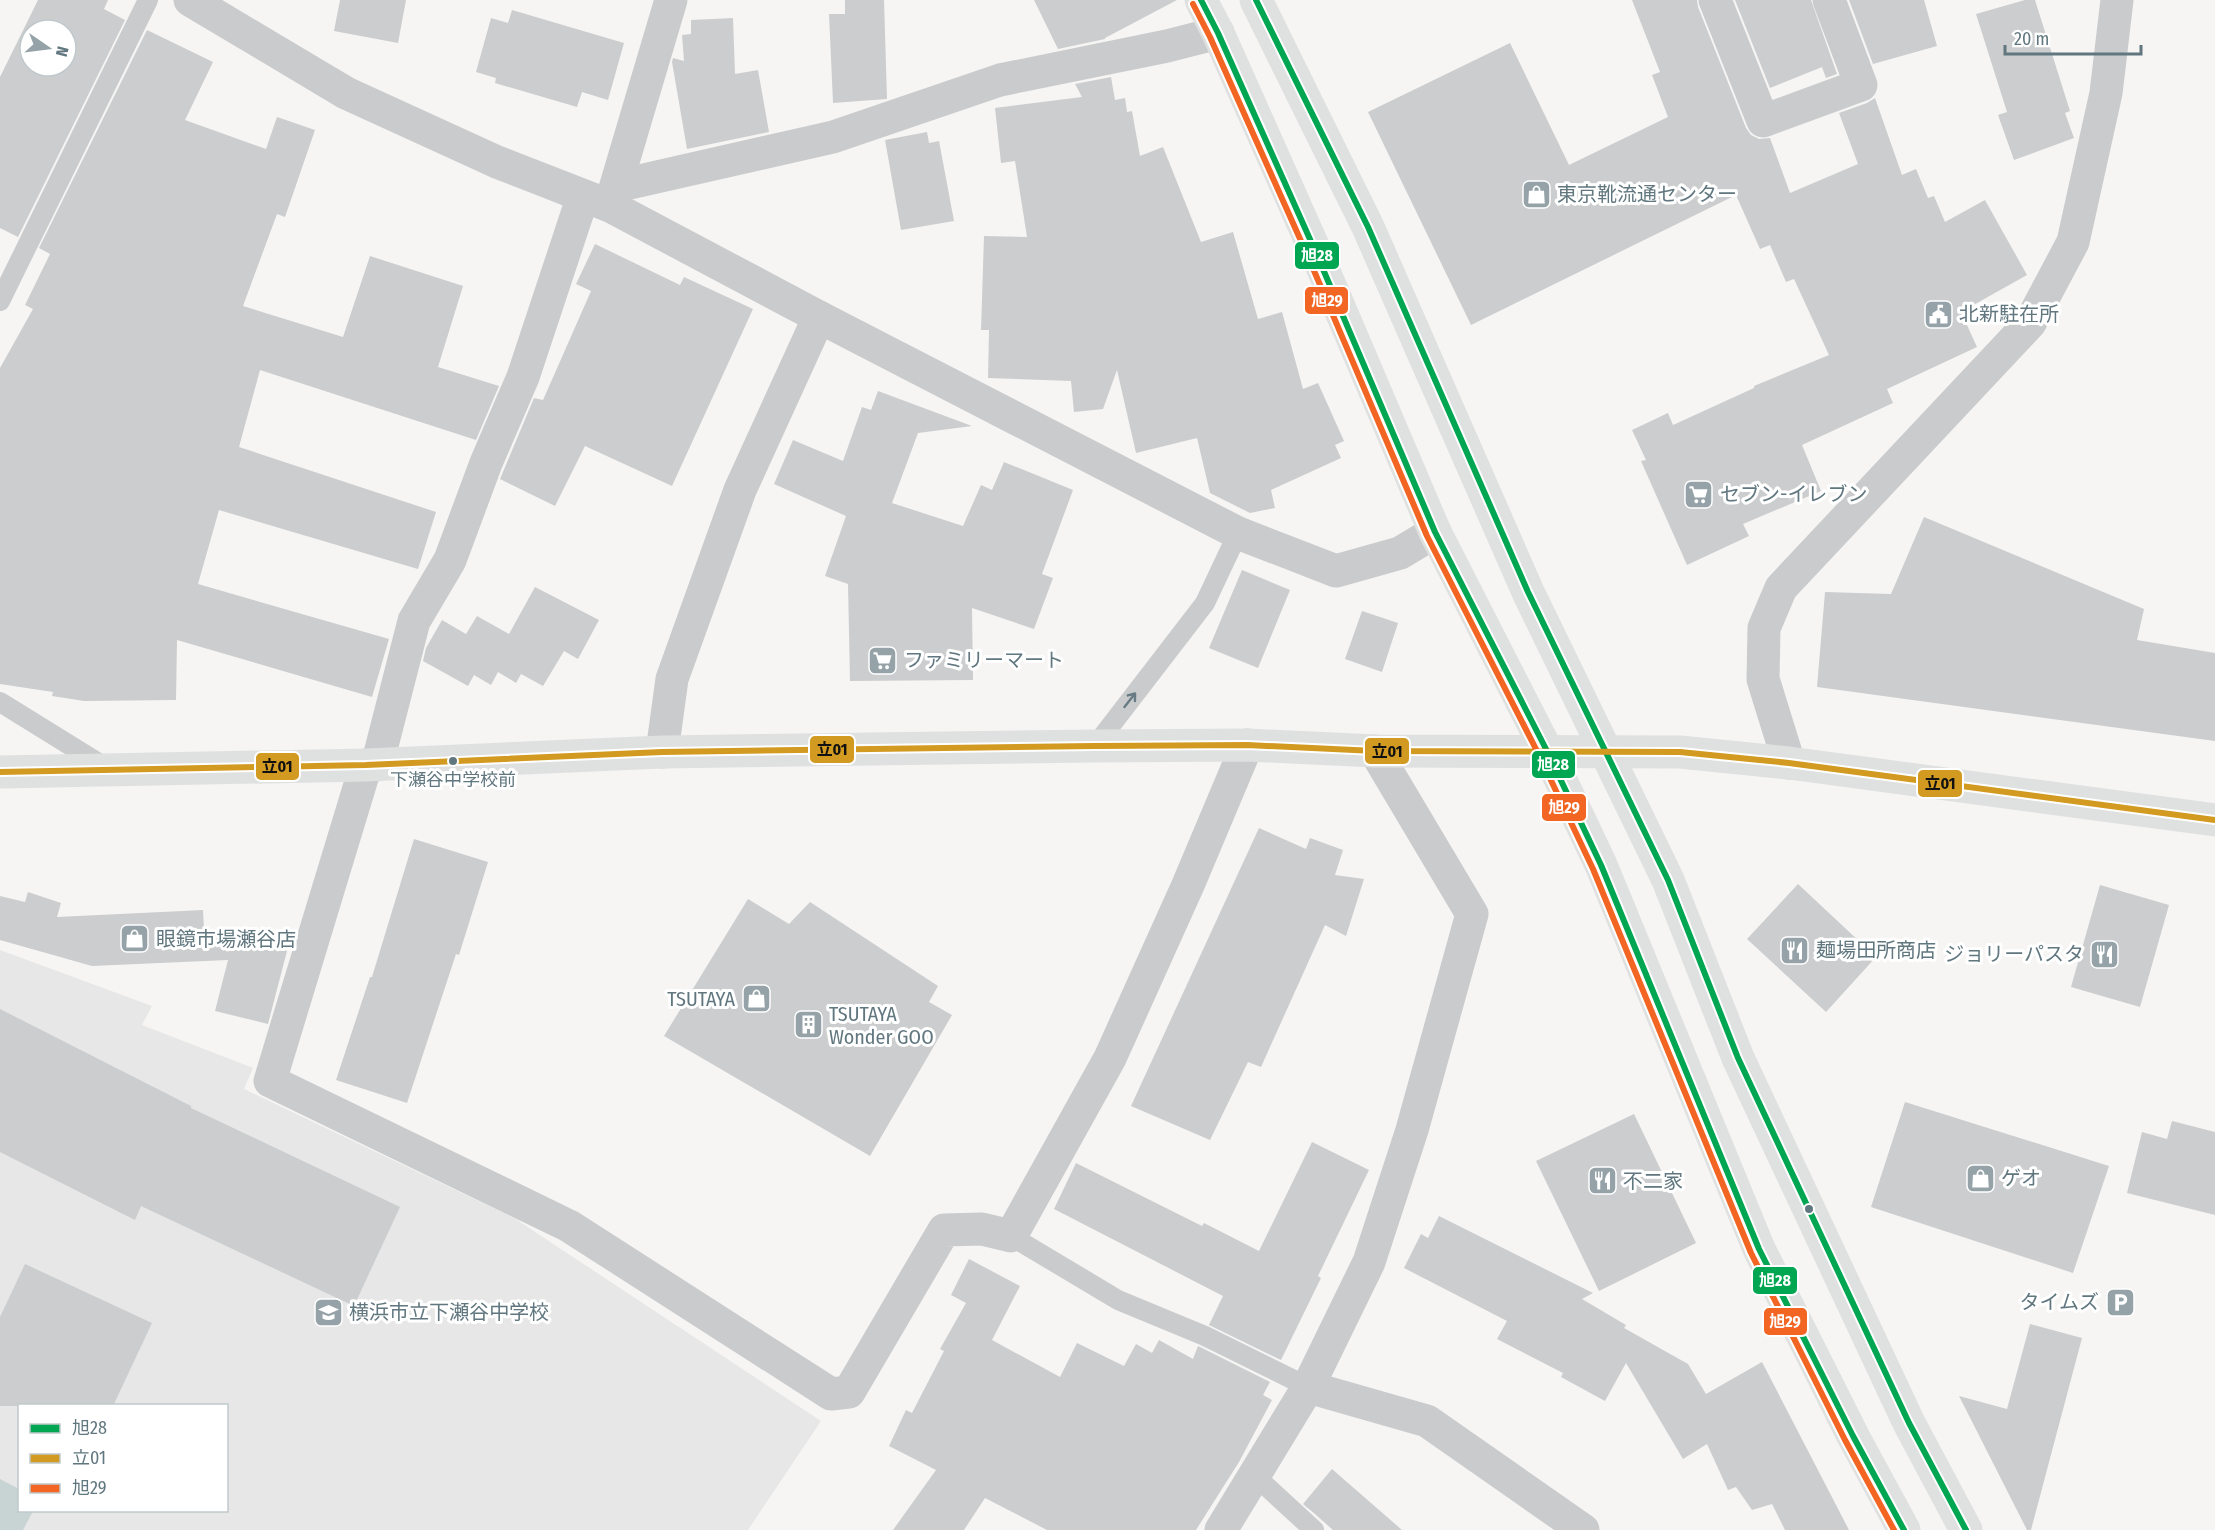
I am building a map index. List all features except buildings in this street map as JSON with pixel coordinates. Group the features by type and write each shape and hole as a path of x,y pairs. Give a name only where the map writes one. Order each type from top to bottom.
{"main road":[{"path":"1201,0 1218,33 1317,255 1434,532 1547,751 1601,865 1759,1249 1853,1436 1905,1530"},
{"path":"1256,0 1368,227 1528,592 1668,880 1738,1058 1909,1423 1966,1530"},
{"path":"0,772 372,765 662,752 1095,746 1247,745 1375,751 1680,752 1789,763 2215,820"}],"street":[{"path":"190,0 346,93 497,162 603,196 819,317 1238,533 1336,571 1400,553 1434,532"},
{"path":"671,0 603,196 486,463 450,560 414,621 372,765 270,1081 569,1226 831,1394 849,1392 944,1230 982,1229 1011,1236 1110,1058 1188,885 1247,745"},
{"path":"1715,0 1763,121 1861,84 1829,0"},
{"path":"1789,763 1763,679 1764,628 1781,588 2030,323 2073,242 2106,93 2117,0"},
{"path":"603,196 833,137 1000,80 1167,46 1218,33"},
{"path":"662,752 672,679 740,490 819,317"},
{"path":"1221,1530 1308,1387 1369,1262 1412,1130 1472,914 1375,751"},
{"path":"1308,1387 1427,1421 1582,1530"}],"lane":[{"path":"0,301 148,0"},
{"path":"1095,746 1205,603 1238,533"},
{"path":"0,702 107,769"},
{"path":"1011,1236 1118,1300 1205,1336 1308,1387"},
{"path":"1254,1474 1314,1530"}],"shaded area":[{"name":"横浜市立下瀬谷中学校","path":"0,950 152,1006 142,1025 253,1068 244,1089 514,1218 821,1421 748,1530 0,1530"},
{"path":"0,1479 18,1488 18,1512 32,1512 23,1530 0,1530"}],"transit line":[{"name":"旭28","path":"1201,0 1218,33 1317,255 1435,532 1547,751 1601,865 1759,1249 1853,1436 1904,1530"},
{"name":"旭28","path":"1256,0 1368,227 1528,592 1668,880 1738,1058 1909,1423 1966,1530"},
{"name":"旭29","path":"1193,4 1210,37 1309,259 1427,536 1539,755 1593,869 1751,1253 1845,1440 1894,1530"},
{"name":"立01","path":"0,772 366,765 662,752 1095,746 1247,745 1375,751 1680,752 1789,763 2215,820"}],"place":[{"name":"東京靴流通センター","path":"1536,194"},
{"name":"北新駐在所","path":"1938,314"},
{"name":"セブン-イレブン","path":"1699,494"},
{"name":"ファミリーマート","path":"883,660"},
{"name":"下瀬谷中学校前","path":"453,761"},
{"name":"眼鏡市場瀬谷店","path":"135,939"},
{"name":"麺場田所商店","path":"1795,950"},
{"name":"ジョリーパスタ","path":"2105,954"},
{"name":"TSUTAYA","path":"756,999"},
{"name":"TSUTAYA Wonder GOO","path":"808,1025"},
{"name":"ゲオ","path":"1980,1178"},
{"name":"不二家","path":"1602,1181"},
{"name":"タイムズ","path":"2120,1302"},
{"name":"横浜市立下瀬谷中学校","path":"328,1312"}]}
